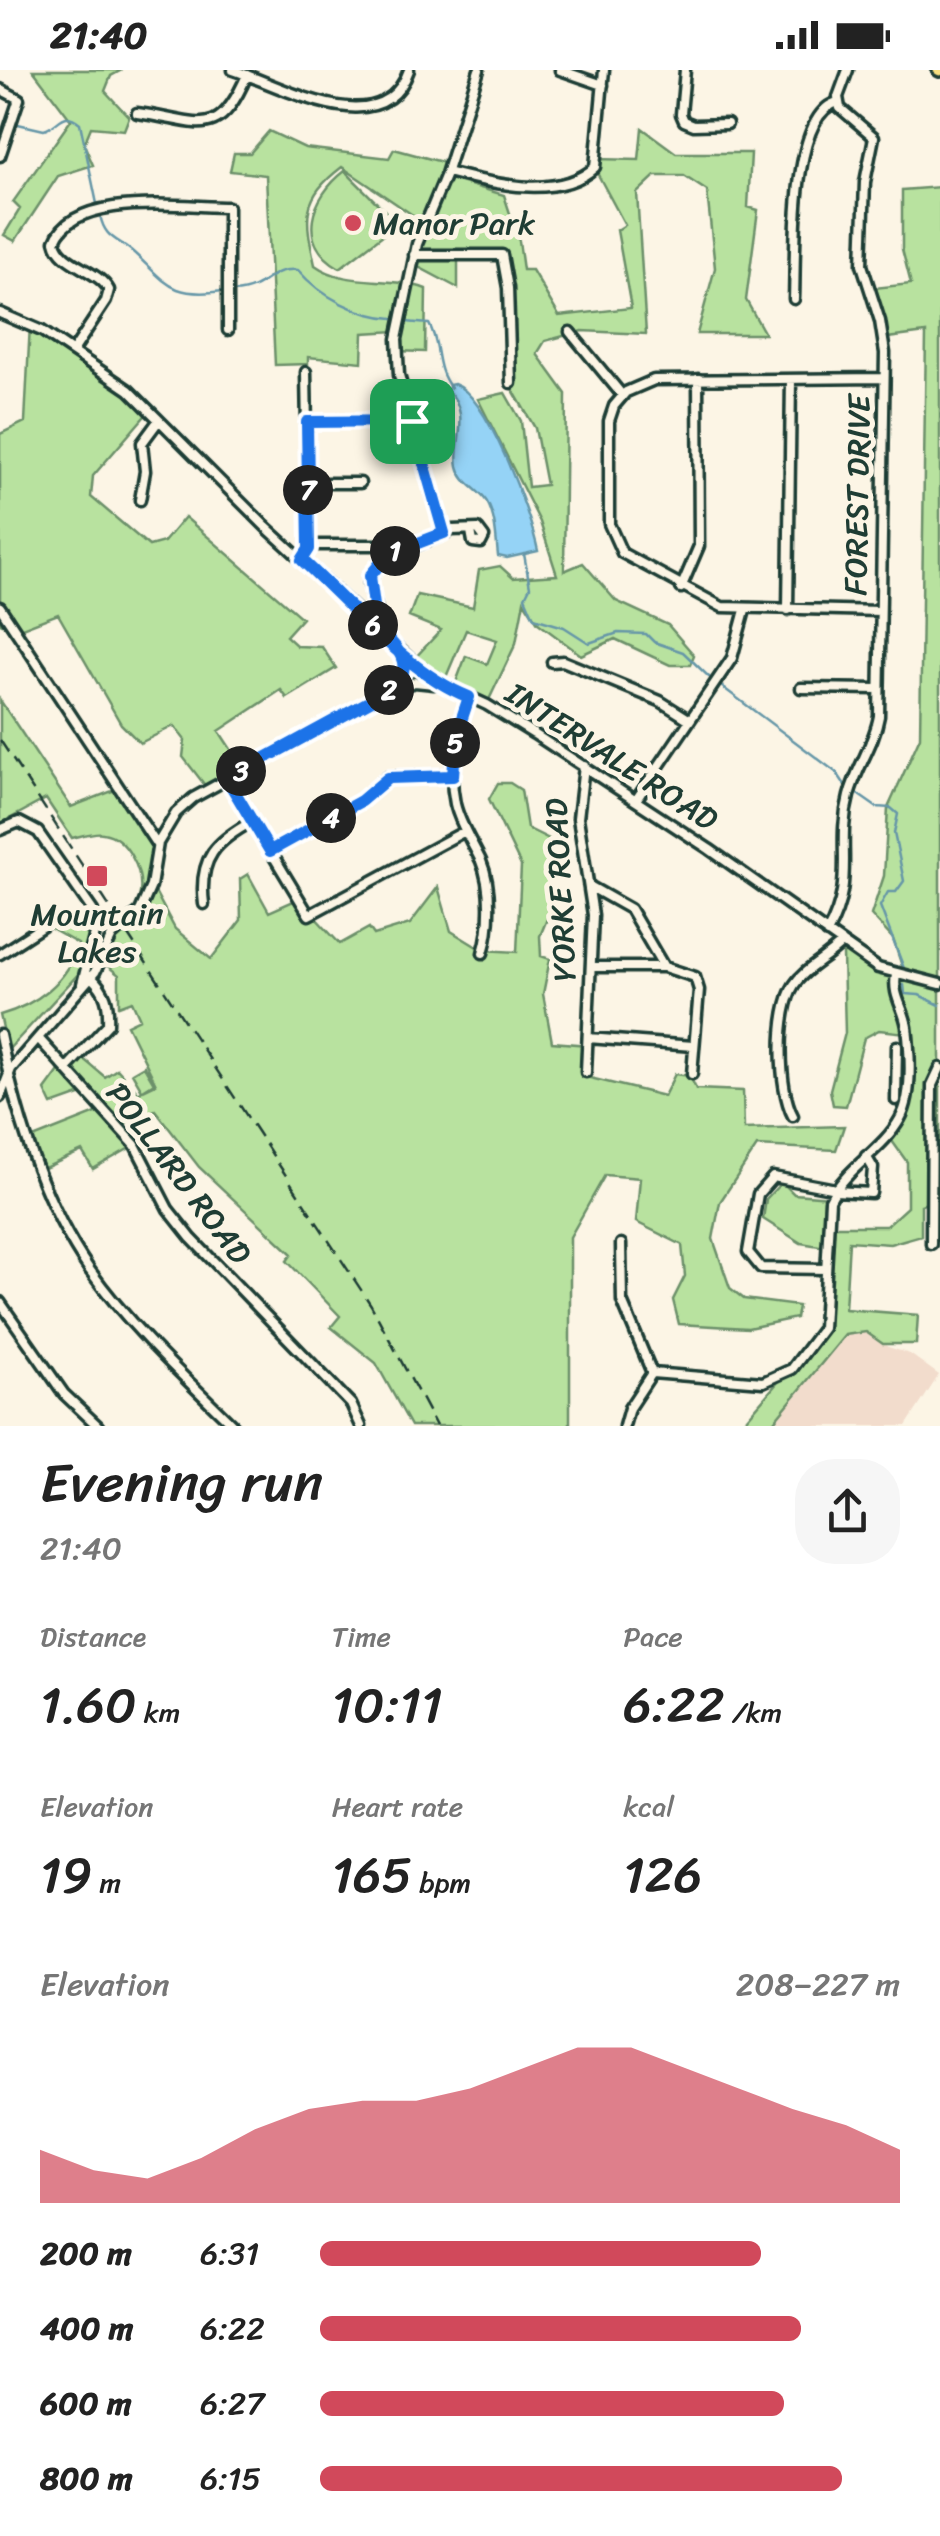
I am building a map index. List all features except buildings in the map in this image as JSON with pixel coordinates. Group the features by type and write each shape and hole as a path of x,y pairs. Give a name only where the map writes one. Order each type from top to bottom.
{"street":[{"path":"233,70 336,106 362,110 392,97 409,70"},
{"path":"444,533 396,350 413,258 480,70"},
{"path":"560,70 603,84"},
{"path":"446,172 508,188 574,180 588,174 596,167 604,70"},
{"path":"685,70 680,114 684,121 694,126 727,124"},
{"path":"794,298 801,165 818,115 829,104 838,102 848,70"},
{"path":"137,113 198,124 217,120 232,108 247,74"},
{"path":"0,89 18,99 0,156"},
{"name":"FOREST DRIVE","path":"827,933 842,902 847,805 874,738 879,689 884,378 883,338 864,276 862,253 865,182 874,136 848,116 838,102"},
{"path":"73,350 109,294 106,283 56,249 56,239 65,225 85,212 101,208 228,206 228,330"},
{"path":"413,258 502,255 508,288 511,382"},
{"name":"INTERVALE ROAD","path":"0,313 42,331 112,377 302,560 446,688 469,697 584,766 842,944 896,976 940,984"},
{"path":"570,332 622,396"},
{"path":"302,560 309,545 306,372"},
{"path":"788,610 792,378"},
{"path":"880,612 745,610 711,604 628,558 611,532 609,421 622,396 646,381 884,378"},
{"path":"681,588 699,546 698,379"},
{"path":"140,500 146,472 142,444 159,420"},
{"path":"307,422 412,421"},
{"path":"308,483 360,483"},
{"path":"377,628 378,613 370,591 372,572 384,557 444,533 471,531"},
{"path":"309,545 412,545"},
{"path":"0,607 158,846"},
{"path":"636,800 732,658 745,610"},
{"path":"394,688 403,673 400,650"},
{"path":"552,662 563,661 660,700 690,720"},
{"path":"0,1097 8,1074 91,976 112,936 144,904 158,846 181,807 394,688 415,682 446,688"},
{"path":"800,688 879,689"},
{"path":"469,697 456,736 453,776 455,802 485,873 488,922 483,953"},
{"name":"YORKE ROAD","path":"584,766 578,818 591,887 592,967 586,1072"},
{"path":"270,851 361,801 388,778 453,776"},
{"path":"227,779 310,915 465,831"},
{"path":"204,904 203,880 216,847 225,836 253,821"},
{"path":"0,830 19,822 38,832 94,911 96,930 82,986"},
{"path":"591,887 613,896 636,916 664,967"},
{"path":"0,954 43,926"},
{"path":"793,1116 786,1104 782,1036 789,995 802,976 842,944"},
{"path":"592,967 664,967 693,976 699,990 692,1074"},
{"path":"66,1069 108,1024 106,997 91,976"},
{"path":"652,1373 763,1382 792,1369 823,1328 828,1206 836,1190 900,1120 907,1028 894,994 896,976"},
{"path":"0,1035 8,1074 42,1179 88,1267 149,1342 234,1426"},
{"name":"POLLARD ROAD","path":"38,1038 134,1145 168,1208 192,1238 351,1404 361,1426"},
{"path":"588,1038 693,1046"},
{"path":"896,1100 902,1082 897,1046"},
{"path":"931,1244 932,1086 940,1068"},
{"path":"826,1270 760,1268 748,1252 758,1194 773,1177 836,1190 872,1192 872,1168 866,1156"},
{"path":"620,1244 622,1300 652,1373"},
{"path":"0,1302 64,1394 98,1426"},
{"path":"624,1426 630,1408 652,1373"}],"shaded area":[{"path":"866,1332 888,1347 910,1354 939,1375 906,1426 770,1426 845,1335"}],"green space":[{"path":"33,70 122,70 111,76 105,91 129,117 124,130 91,127 84,144 93,165 58,176 15,241 4,235 20,209 13,202 71,120"},
{"path":"642,128 676,153 751,153 748,207 758,210 746,300 765,334 697,334 715,268 707,191 684,176 655,176 637,193 646,334 582,331 545,341 537,354 566,394 564,571 583,563 616,601 668,625 694,655 690,665 670,665 615,639 581,655 538,623 524,601 516,643 487,704 453,690 466,656 487,664 497,640 466,630 443,684 412,661 441,630 409,617 417,595 473,607 479,570 500,566 513,578 557,575 540,522 478,399 505,393 521,421 528,487 546,485 535,428 513,390 503,258 458,255 458,288 413,264 423,222 342,167 319,189 309,210 315,265 354,279 426,289 425,352 395,351 396,331 363,333 362,362 308,357 308,364 275,365 266,175 230,171 234,153 250,153 269,131 305,148 389,158 394,149 449,164 446,178 504,195 519,241 523,270 532,270 559,316 631,308 617,230 625,225 596,171 596,159 639,160"},
{"name":"Manor Park","path":"345,171 392,218 392,228 340,268 317,246 313,220 324,194"},
{"path":"940,187 940,1199 921,1205 921,1235 890,1244 849,1241 845,1309 918,1315 916,1344 883,1344 866,1332 845,1335 770,1426 740,1426 823,1330 826,1247 801,1243 763,1219 766,1199 782,1182 794,1194 830,1197 828,1226 886,1226 907,1207 907,1162 887,1134 904,1110 907,1033 879,1030 864,1038 846,1106 833,1105 830,1090 845,1033 843,954 849,948 905,975 893,939 871,915 884,876 888,808 920,737 926,333 887,338 874,288 911,284 902,249 902,190"},
{"path":"30,324 150,410 93,476 91,497 149,546 164,542 185,517 302,618 286,636 297,646 322,647 336,668 287,698 281,690 219,731 244,769 207,788 183,757 185,740 174,726 140,743 121,724 58,614 17,630 0,623 0,434 25,422"},
{"path":"0,700 71,807 120,788 157,843 152,886 175,929 211,959 241,920 240,879 248,874 269,912 298,899 340,944 369,928 374,935 410,924 438,887 451,931 482,950 517,952 521,866 489,799 498,783 510,783 521,790 527,828 549,839 549,914 540,936 541,956 550,959 543,994 552,1042 588,1045 586,1077 664,1096 675,1074 690,1076 696,1089 743,1091 744,1129 844,1126 836,1150 757,1146 720,1202 713,1239 730,1288 744,1299 798,1306 796,1318 748,1328 679,1324 673,1300 685,1276 682,1245 636,1222 640,1178 605,1175 570,1237 570,1426 411,1426 376,1363 331,1327 340,1316 287,1261 292,1254 199,1167 155,1110 119,1126 135,1145 93,1169 82,1151 40,1170 28,1140 104,1110 88,1092 52,1105 45,1090 64,1064 81,1057 105,1077 117,1069 139,1093 142,1090 132,1073 144,1066 154,1083 143,1090 156,1084 127,1025 140,1019 132,1001 119,1006 119,975 95,956 8,1050 0,1015 49,990 74,958 78,944 48,927 73,919 98,947 129,919 136,908 140,884 132,857 120,842 100,833 72,838 46,799 0,824"}],"water":[{"path":"449,385 467,393 494,432 527,512 538,551 507,558 498,556 490,508 458,466 459,409 448,391"}],"waterway":[{"path":"18,124 44,130 65,117 80,123 97,204"},
{"path":"100,215 109,234 172,286 192,292 223,291"},
{"path":"233,292 254,287 280,272 298,270 341,303 393,318"},
{"path":"406,322 429,324 442,372 451,388"},
{"path":"524,554 530,587 525,597 534,618 564,627 589,643 618,633 646,634 654,642 683,652 709,677"},
{"path":"721,686 837,773 845,785"},
{"path":"856,793 876,807 891,808 898,814 894,833 904,881 896,892 888,892 880,906 905,971"},
{"path":"904,985 905,994 919,995 940,1005"}],"railway":[{"path":"0,740 371,1305 436,1426"}],"place":[{"name":"Manor Park","path":"353,223"},
{"name":"Mountain Lakes","path":"97,876"}],"route":[{"path":"412,421 307,422 309,549 302,560 377,628 390,640 423,672 446,688 469,697 456,736 453,776 388,778 361,801 270,851 227,779 394,688 403,673 400,650 377,628 378,613 369,583 375,566 387,555 444,533 412,421"}]}
